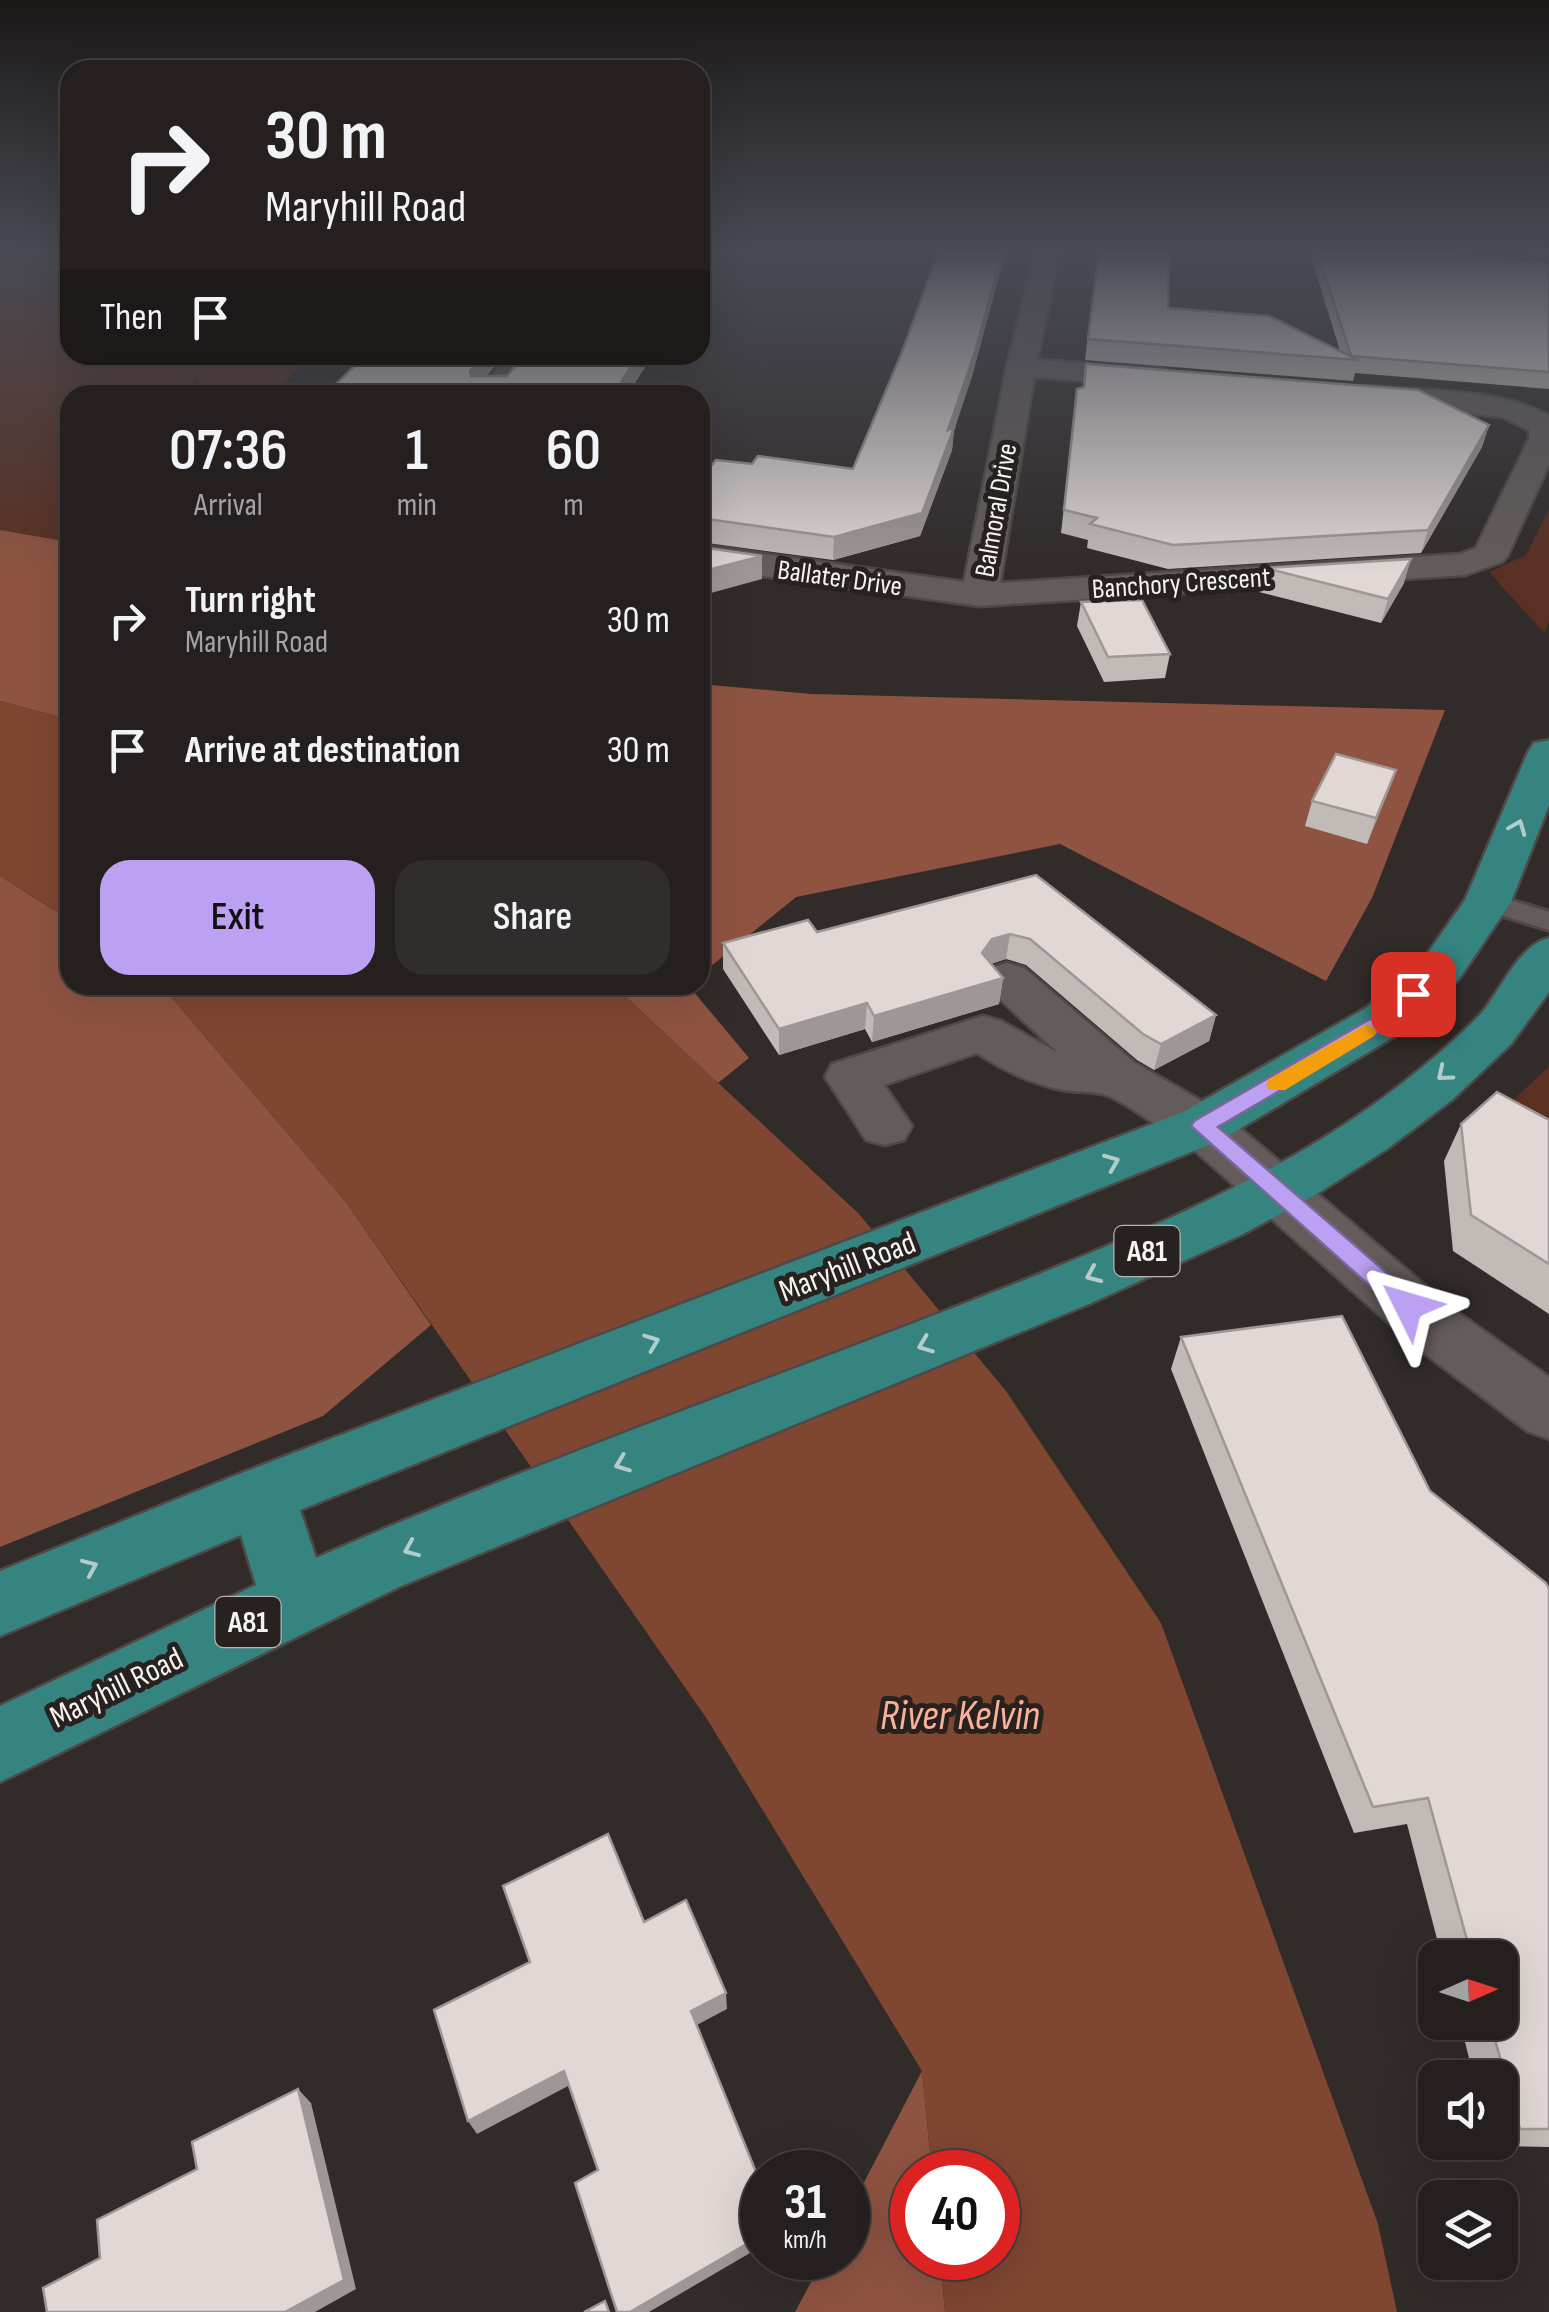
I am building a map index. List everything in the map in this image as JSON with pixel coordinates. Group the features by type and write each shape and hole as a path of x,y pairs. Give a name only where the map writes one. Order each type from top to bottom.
{"main road":[{"name":"Maryhill Road","path":"0,1604 262,1495 1202,1126 1384,1020 1442,968 1488,902 1549,752"},
{"name":"Maryhill Road","path":"0,1745 295,1598 501,1511 1015,1309 1278,1193 1390,1120 1491,1034 1515,1007 1549,953"},
{"path":"262,1495 295,1598"}],"street":[{"name":"Balmoral Drive","path":"980,595 1024,358"},
{"path":"499,385 516,365"},
{"path":"1022,367 1201,382"},
{"name":"Banchory Crescent","path":"980,595 1466,564 1490,555 1544,439 1544,426 1522,413 1502,408 1340,393"},
{"name":"Ballater Drive","path":"710,557 980,595"},
{"path":"1007,979 1116,1076 1202,1126 1445,1336 1549,1412"},
{"path":"885,1126 852,1077 983,1033 1036,1067 1069,1075 1116,1076"}],"lane":[{"path":"1488,902 1549,921"}],"shaded area":[{"path":"0,358 60,358 60,365 301,365 282,385 199,385 198,378 187,385 60,385 60,540 0,530"},
{"path":"1549,509 1549,622 1544,633 1489,572 1526,555"},
{"path":"0,530 60,540 60,717 0,701"},
{"path":"710,685 811,694 1445,710 1372,898 1326,981 1060,844 796,897 710,967"},
{"path":"0,876 60,914 60,995 170,995 346,1202 431,1325 323,1416 0,1547"},
{"path":"624,995 696,995 749,1058 718,1083"},
{"path":"1549,1066 1549,1159 1487,1125"},
{"path":"922,2071 930,2150 890,2150 890,2280 942,2280 945,2312 795,2312 812,2280 870,2280 870,2171"}],"water":[{"path":"0,701 60,717 60,914 0,876"},
{"name":"River Kelvin","path":"170,995 624,995 859,1214 1006,1391 1161,1623 1378,2224 1397,2312 945,2312 942,2280 1020,2280 1020,2150 930,2150 922,2071 707,1719 346,1202"}],"building":[{"path":"900,358 973,358 948,430 954,428 922,513 834,537 710,519 710,468 716,460 752,464 758,456 853,469"},
{"path":"1374,358 1549,358 1549,372"},
{"path":"1086,364 1418,390 1489,425 1428,530 1173,545 1090,524 1097,518 1064,510 1077,389 1084,387"},
{"path":"355,365 475,365 471,376 507,376 516,365 632,365 619,385 335,385"},
{"path":"710,548 762,556 710,569"},
{"path":"1411,559 1388,599 1265,568"},
{"path":"1142,600 1170,654 1108,657 1081,602"},
{"path":"1336,754 1396,770 1376,818 1312,801"},
{"path":"1036,875 1216,1015 1161,1044 1143,1034 1030,939 1010,934 992,939 982,953 1003,978 874,1016 867,1003 779,1029 723,943 808,920 817,932"},
{"path":"1497,1092 1549,1120 1549,1264 1471,1215 1461,1124"},
{"path":"1342,1316 1430,1491 1549,1589 1549,2129 1520,2129 1518,2060 1501,2060 1495,2040 1518,2040 1518,1940 1467,1940 1428,1798 1373,1807 1181,1337"},
{"path":"608,1834 644,1922 686,1900 726,1993 691,2011 747,2150 740,2150 740,2248 630,2312 617,2312 575,2183 598,2170 564,2071 468,2121 434,2010 530,1962 503,1886"},
{"path":"298,2089 344,2280 285,2312 47,2312 43,2288 100,2258 97,2220 197,2169 192,2142"},
{"path":"605,2301 609,2312 584,2312"}],"slow traffic":[{"path":"1277,1085 1367,1031"}],"route":[{"path":"1408,1306 1202,1126 1384,1020 1413,994"}]}
